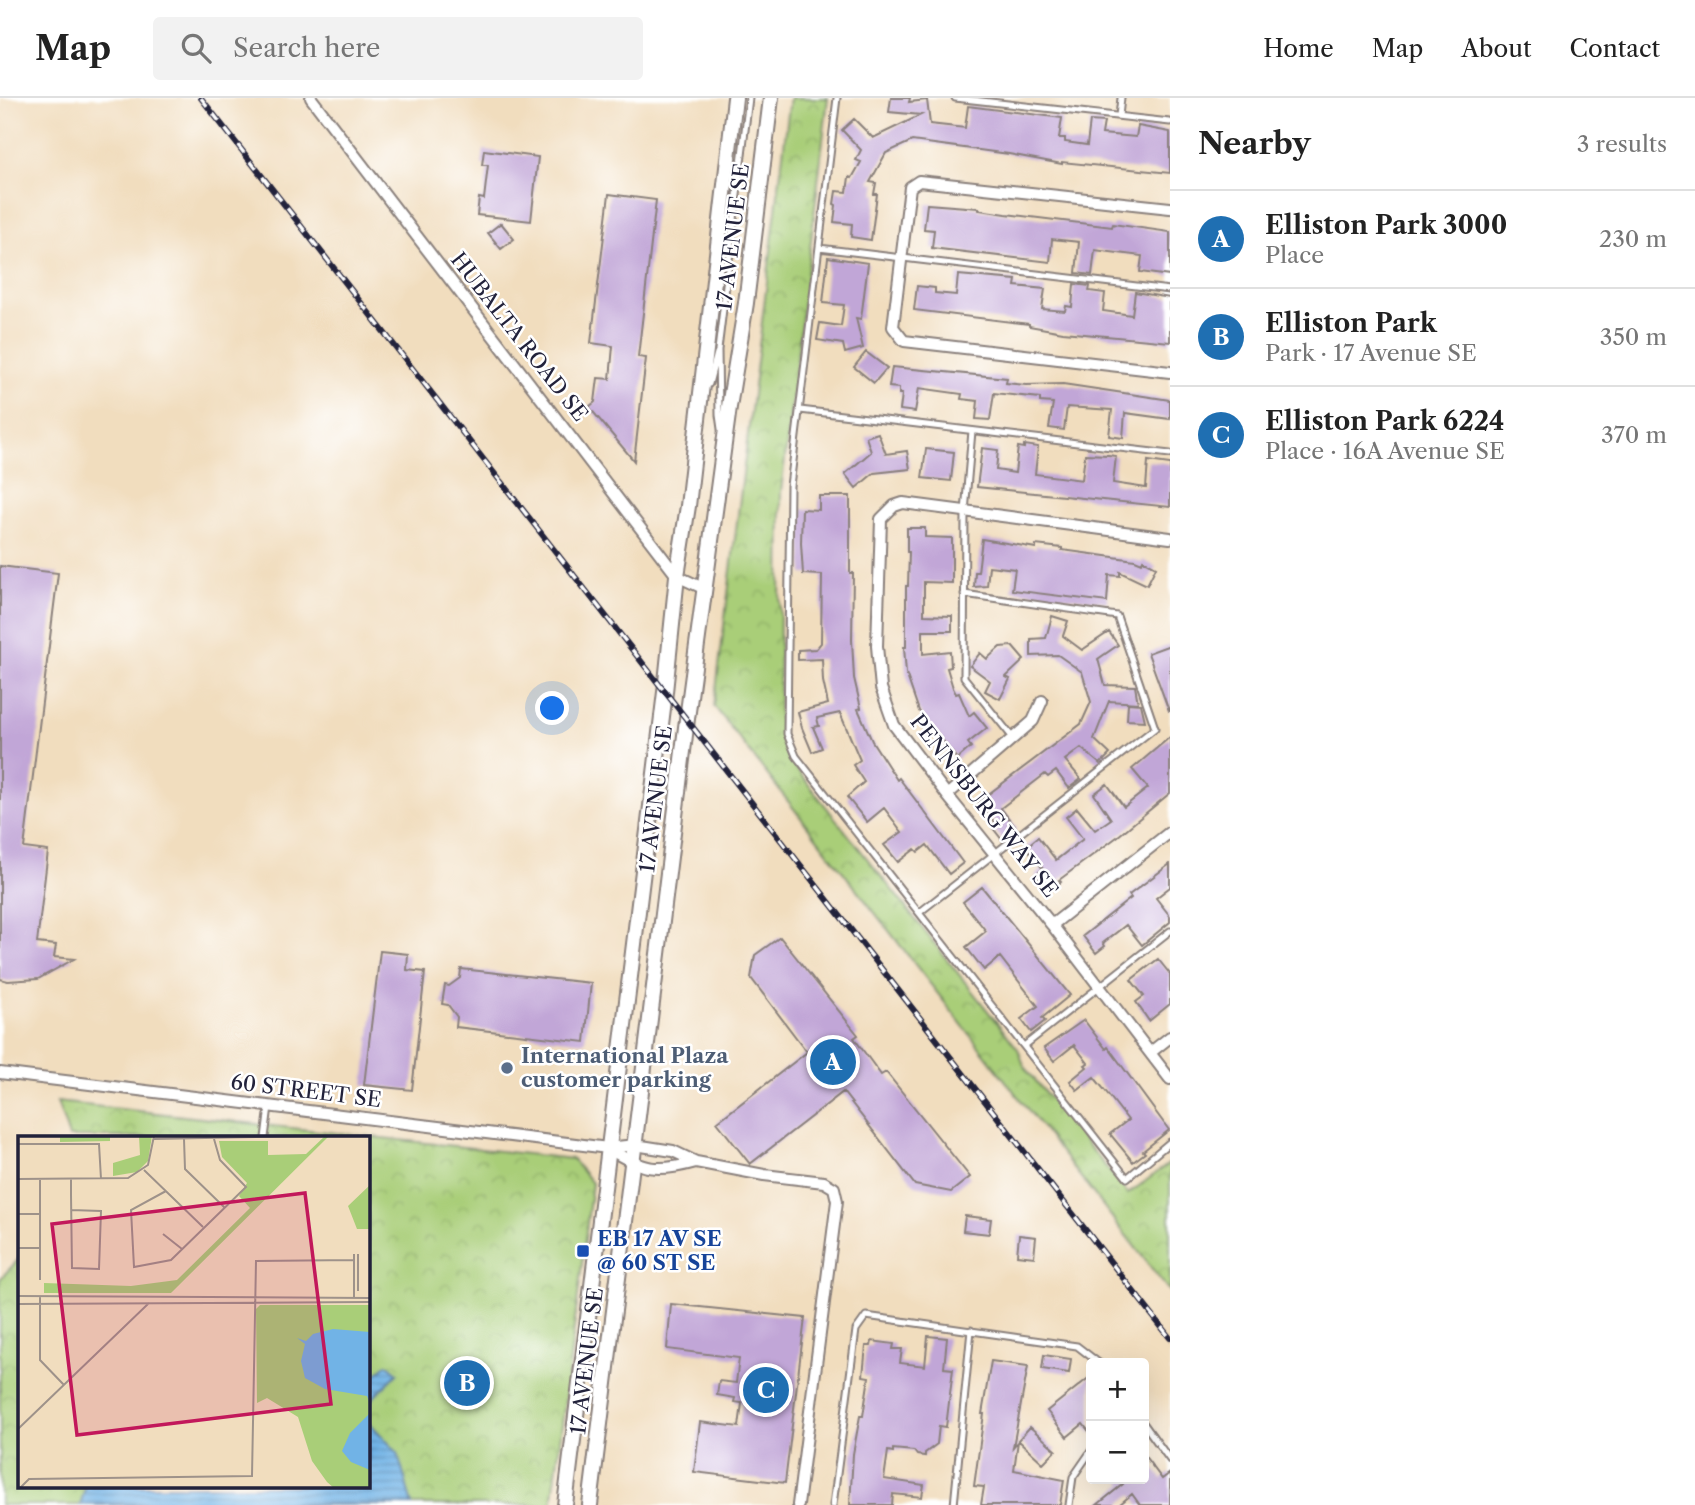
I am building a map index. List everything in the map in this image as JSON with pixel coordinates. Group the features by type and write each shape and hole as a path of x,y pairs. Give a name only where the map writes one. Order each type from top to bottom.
{"main road":[{"name":"17 AVENUE SE","path":"565,1505 664,706 677,576 735,98"},
{"name":"17 AVENUE SE","path":"590,1505 687,719 744,314 771,98"}],"street":[{"name":"HUBALTA ROAD SE","path":"311,98 677,576 705,589"},
{"path":"1170,208 919,181 909,187 893,327 904,341 1170,372"},
{"name":"PENNSBURG WAY SE","path":"1170,538 903,503 894,506 881,519 877,646 881,688 894,724 1170,1079"},
{"path":"947,795 1033,722 1042,701"},
{"path":"1052,925 1170,832"},
{"path":"1151,1052 1170,1037"},
{"name":"60 STREET SE","path":"0,1073 608,1148 635,1145 673,1151 696,1162 764,1175 824,1182 834,1188 837,1201 798,1505"},
{"name":"60 STREET SE","path":"608,1148 633,1164 672,1169 696,1162"}],"lane":[{"path":"697,415 708,391 718,350 748,98"},
{"path":"837,98 790,486 787,734 796,756 1128,1178 1170,1142"},
{"path":"955,98 1170,122"},
{"path":"1119,116 1121,98"},
{"path":"819,248 1170,290"},
{"path":"718,350 719,415 724,442"},
{"path":"800,410 1170,454"},
{"path":"972,431 965,512 964,677 1013,738"},
{"path":"920,912 1155,728 1117,617 964,594"},
{"path":"1024,1046 1170,932"},
{"path":"265,1136 269,1106"},
{"path":"834,1505 856,1330 866,1316 1077,1346 1093,1358"},
{"path":"954,1505 971,1330"},
{"path":"1149,1431 1170,1460"},
{"path":"1069,1505 1073,1477 1086,1458"}],"green space":[{"path":"790,98 828,98 781,492 779,725 782,743 790,761 1018,1049 1025,1068 1128,1194 1170,1163 1170,1292 714,706"},
{"path":"57,1102 364,1136 69,1136"},
{"path":"369,1137 572,1159 592,1183 552,1505 0,1505 0,1279 18,1260 18,1488 369,1488"}],"water":[{"path":"387,1364 398,1373 369,1402 369,1381"},
{"path":"369,1422 398,1453 412,1505 80,1505 85,1488 369,1488"}],"building":[{"path":"891,98 910,98 909,102 927,100 930,124 965,128 968,106 1062,118 1059,138 1065,138 1065,142 1087,145 1090,121 1104,122 1102,134 1136,137 1138,126 1170,132 1170,173 1062,164 912,141 886,153 870,182 876,183 874,194 877,194 871,240 851,237 852,224 834,222 834,204 836,191 847,192 849,177 852,178 861,162 856,160 861,150 842,130 854,119 873,138 921,115 889,112"},
{"path":"484,150 538,157 531,221 477,215 479,198 484,199 488,165 482,165"},
{"path":"609,194 656,200 638,357 646,358 634,461 589,407 595,402 598,378 610,379 613,346 591,343"},
{"path":"927,204 1170,232 1170,276 1140,272 1142,256 1095,250 1092,275 1076,273 1079,242 1052,239 1050,262 932,248 934,230 924,229"},
{"path":"501,223 514,239 501,249 488,233"},
{"path":"828,257 868,263 861,319 856,318 863,348 845,353 843,344 817,340 820,323 841,326 844,305 823,303"},
{"path":"958,275 1016,280 1015,286 1045,289 1042,309 1065,311 1066,306 1072,307 1074,284 1090,286 1089,291 1105,293 1103,311 1132,315 1135,292 1170,298 1170,342 1063,332 1029,324 914,310 917,286 935,288 935,293 956,295"},
{"path":"866,352 887,368 874,383 854,367"},
{"path":"892,367 1007,378 1006,383 1026,385 1063,384 1170,400 1170,419 1125,413 1123,438 1109,436 1112,410 1067,407 1064,430 1049,428 1053,403 1040,402 1040,398 994,393 990,420 976,419 978,401 961,399 962,394 919,388 915,412 900,410 902,394 899,394 899,388 889,387"},
{"path":"878,433 886,454 907,451 910,469 874,473 856,488 845,474 871,452 866,437"},
{"path":"1024,445 1038,447 1035,474 1082,480 1085,454 1116,456 1113,483 1146,488 1148,461 1170,464 1170,507 977,487 982,448 998,450 996,470 1015,473 1018,447 1024,448"},
{"path":"926,449 954,452 951,481 922,478"},
{"path":"819,496 850,496 852,640 854,678 861,708 858,709 872,741 897,780 899,778 963,863 949,874 927,845 918,852 915,849 898,862 884,845 902,832 884,808 867,822 847,797 864,782 853,765 860,760 840,713 817,718 819,726 813,727 822,748 812,752 802,728 798,712 828,704 822,659 798,660 798,650 816,649 821,643 822,575 803,574 801,543 802,509 819,510"},
{"path":"907,528 925,528 925,537 952,538 952,583 924,582 924,615 952,616 952,631 923,631 923,654 950,651 951,667 947,668 953,688 956,694 959,693 969,716 974,712 987,728 968,743 971,747 957,759 937,733 935,735 919,711 906,673 904,647 909,552"},
{"path":"982,539 1036,548 1036,545 1062,548 1142,563 1143,560 1156,567 1147,585 1120,572 1120,576 1109,575 1107,602 1012,590 1015,569 989,566 987,586 974,587"},
{"path":"0,566 58,573 24,848 48,851 37,943 56,945 54,957 74,959 38,979 8,981 0,979"},
{"path":"1052,616 1068,621 1063,636 1082,650 1109,632 1118,645 1098,659 1105,685 1135,686 1138,703 1109,701 1094,739 1110,754 1100,764 1081,748 1065,760 1081,779 1069,788 1056,771 1048,777 1045,774 1001,808 1017,829 1003,841 992,827 996,824 978,802 1081,724 1091,702 1082,672 1058,655 1031,656 1031,639 1046,638"},
{"path":"1170,645 1170,711 1169,711 1148,653"},
{"path":"1012,646 1024,660 1006,677 1010,679 1000,699 985,691 990,681 970,666 980,653 987,659 1000,647"},
{"path":"1128,703 1141,704 1145,721 1127,720"},
{"path":"1170,737 1170,793 1059,880 1061,882 1049,892 1035,875 1043,869 1026,847 1038,837 1056,860 1083,839 1066,817 1077,808 1095,830 1111,819 1094,794 1107,784 1124,807 1148,788 1132,769"},
{"path":"1170,864 1170,887 1156,898 1170,916 1170,922 1142,945 1126,925 1103,943 1105,946 1096,953 1083,936 1131,898 1129,895"},
{"path":"982,887 1070,995 1042,1018 1045,1021 1031,1032 1021,1019 1038,1006 1000,957 984,970 966,947 986,931 963,902"},
{"path":"780,937 858,1035 854,1038 881,1075 886,1072 970,1177 951,1192 915,1185 843,1092 750,1164 717,1122 807,1052 751,978 755,955"},
{"path":"380,951 408,954 407,970 425,972 412,1090 364,1085"},
{"path":"1158,959 1170,974 1170,1004 1149,1021 1136,1002 1144,996 1131,980"},
{"path":"461,969 591,983 585,1042 456,1027 457,1017 448,1005 442,1004 445,985 449,986 460,978"},
{"path":"1084,1020 1106,1049 1108,1047 1169,1130 1133,1162 1110,1134 1128,1120 1094,1077 1077,1090 1070,1081 1087,1067 1085,1065 1088,1063 1074,1045 1054,1061 1044,1048"},
{"path":"965,1216 991,1219 989,1234 963,1231"},
{"path":"1019,1235 1036,1237 1034,1257 1017,1255"},
{"path":"671,1304 805,1318 785,1483 694,1472 700,1422 739,1427 742,1403 734,1402 735,1398 717,1395 719,1381 736,1383 739,1358 667,1349"},
{"path":"928,1336 947,1338 944,1368 953,1369 946,1427 939,1426 937,1444 925,1453 925,1456 917,1455 914,1451 888,1451 884,1479 924,1485 922,1497 893,1494 892,1505 850,1505 853,1454 869,1377 863,1376 866,1346 871,1346 872,1341 894,1344 893,1349 902,1349 900,1363 925,1366"},
{"path":"1044,1355 1071,1359 1069,1373 1042,1369"},
{"path":"991,1361 1028,1366 1013,1447 1018,1441 1014,1470 1064,1480 1060,1505 981,1505 984,1487 974,1486"},
{"path":"1086,1380 1086,1428 1083,1424 1067,1437 1047,1411"},
{"path":"1030,1427 1056,1450 1043,1463 1018,1440"},
{"path":"1149,1462 1162,1479 1170,1473 1170,1505 1140,1505 1132,1494 1119,1505 1097,1505 1123,1484 1149,1484"}],"railway":[{"path":"201,98 1170,1338"}],"place":[{"name":"Elliston Park 3000","path":"833,1062"},
{"name":"International Plaza customer parking","path":"507,1068"},
{"name":"EB 17 AV SE @ 60 ST SE","path":"583,1251"},
{"name":"Elliston Park","path":"467,1383"},
{"name":"Elliston Park 6224","path":"766,1390"}]}
